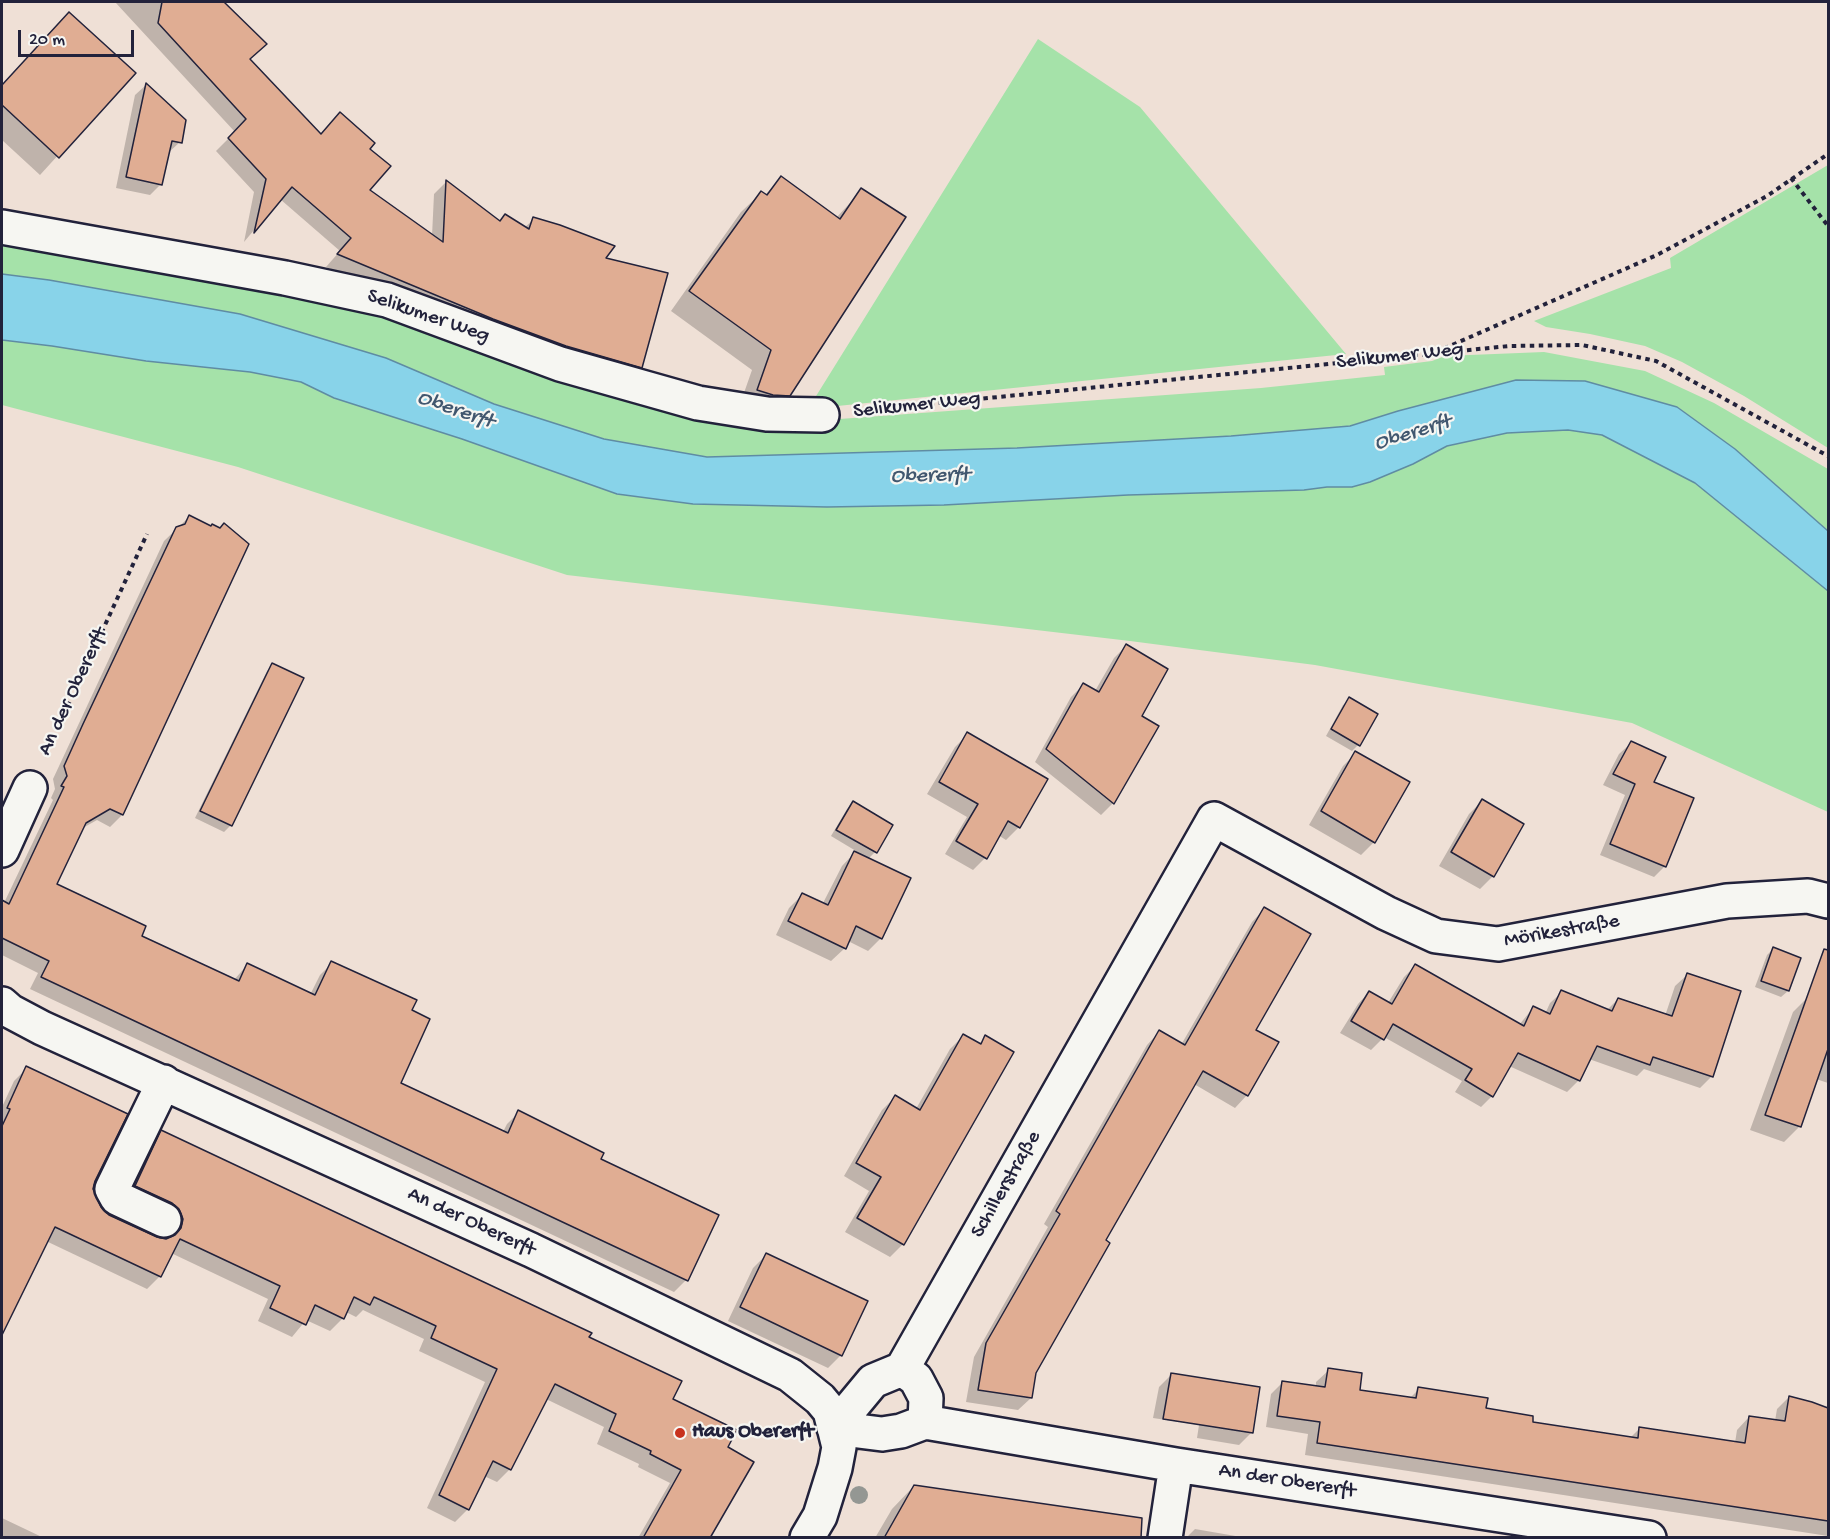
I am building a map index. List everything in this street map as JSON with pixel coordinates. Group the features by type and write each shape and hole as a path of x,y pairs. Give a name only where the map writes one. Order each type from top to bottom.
{"street":[{"name":"Selikumer Weg","path":"2,227 285,278 387,300 560,364 698,404 767,414 822,415"},
{"path":"2,850 30,788"},
{"name":"Mörikestraße","path":"1214,819 1386,913 1436,936 1498,944 1726,901 1808,896 1828,901"},
{"name":"Schillerstraße","path":"902,1369 1214,819"},
{"name":"An der Obererft","path":"4,1015 42,1028 164,1082 531,1250 790,1375 820,1399 830,1411 834,1428 882,1434 901,1431 925,1422 1649,1538"},
{"path":"164,1082 112,1189 117,1198 164,1220"},
{"path":"807,1538 819,1516 835,1468 839,1447 834,1428 873,1381 902,1369 916,1379 926,1398 925,1422"},
{"path":"1165,1538 1176,1464"}],"path":[{"path":"1432,354 1657,255 1767,196 1828,154"},
{"path":"1791,178 1828,226"},
{"name":"Selikumer Weg","path":"822,415 1509,346 1582,345 1656,361 1828,456"},
{"name":"An der Obererft","path":"30,788 147,534"}],"green space":[{"path":"1038,39 1140,107 1346,354 808,409"},
{"path":"1828,165 1828,448 1744,396 1682,362 1645,346 1546,327 1534,321 1671,268 1670,258"},
{"path":"2,239 210,278 386,317 586,387 662,410 714,420 826,420 1261,388 1385,375 1384,367 1432,361 1445,356 1544,352 1645,371 1714,403 1828,469 1828,531 1735,449 1677,407 1516,380 1350,426 1231,436 1017,448 707,457 604,439 494,404 386,358 240,314 49,280 2,274"},
{"path":"2,340 146,361 250,372 301,382 334,398 462,439 617,494 693,504 827,507 944,505 1128,495 1352,487 1413,464 1447,446 1507,433 1568,430 1602,435 1695,483 1828,591 1828,812 1632,723 1315,665 567,575 238,467 2,405"}],"water":[{"name":"Obererft","path":"2,274 49,280 240,314 386,358 494,404 604,439 707,457 1017,448 1231,436 1350,426 1516,380 1585,381 1677,407 1735,449 1828,531 1828,591 1695,483 1602,435 1568,430 1507,433 1447,446 1413,464 1352,487 1128,495 944,505 827,507 693,504 617,494 462,439 334,398 301,382 250,372 146,361 2,340"}],"building":[{"path":"162,2 224,2 267,44 250,59 321,134 340,112 375,143 370,149 391,166 370,190 443,242 446,180 500,221 505,214 529,229 533,217 560,225 615,246 606,258 668,273 642,368 566,346 493,319 337,254 351,238 292,187 254,233 266,179 228,138 246,119 158,23"},
{"path":"69,12 136,73 59,158 2,105 2,85"},
{"path":"146,83 186,120 182,143 172,141 162,185 126,177"},
{"path":"781,176 840,219 861,188 906,217 790,396 773,395 757,390 771,350 689,291 761,191 767,195"},
{"path":"189,515 211,526 212,524 220,528 224,523 249,544 123,815 110,809 86,823 57,884 146,926 142,936 239,981 247,963 315,995 331,961 417,1000 412,1010 430,1019 401,1083 508,1133 518,1110 604,1153 601,1159 719,1215 688,1281 41,977 49,961 2,938 2,900 9,904 64,787 61,786 67,776 64,766 83,724 176,527 185,524"},
{"path":"1126,644 1168,669 1142,716 1159,726 1114,804 1046,749 1083,683 1099,692"},
{"path":"272,663 304,678 232,826 200,811"},
{"path":"1349,697 1378,714 1360,746 1331,729"},
{"path":"967,732 1048,779 1020,828 1008,821 987,859 956,841 978,804 939,782"},
{"path":"1631,741 1666,757 1654,782 1694,798 1666,867 1610,844 1635,784 1613,774"},
{"path":"1355,751 1410,782 1375,843 1321,811"},
{"path":"1482,799 1524,824 1494,877 1451,852"},
{"path":"853,801 893,825 877,853 836,830"},
{"path":"854,851 911,878 882,939 856,926 846,949 788,921 802,893 828,905"},
{"path":"1264,907 1311,934 1256,1030 1279,1042 1248,1096 1203,1071 1106,1240 1110,1243 1036,1373 1032,1398 978,1390 986,1343 1060,1214 1056,1211 1159,1030 1185,1045"},
{"path":"1773,947 1801,958 1789,991 1761,981"},
{"path":"1824,949 1828,950 1828,1049 1801,1127 1765,1115"},
{"path":"1415,964 1524,1026 1533,1006 1550,1014 1561,990 1612,1011 1618,998 1672,1016 1687,973 1741,991 1713,1077 1653,1057 1650,1065 1597,1046 1580,1081 1518,1053 1493,1097 1465,1080 1472,1069 1393,1024 1384,1040 1351,1021 1369,991 1392,1004"},
{"path":"963,1034 981,1044 985,1035 1014,1052 904,1245 857,1218 881,1177 856,1163 895,1095 920,1110"},
{"path":"26,1066 128,1114 93,1189 101,1207 109,1215 166,1239 175,1235 181,1228 183,1219 179,1209 172,1203 135,1186 161,1130 592,1333 589,1337 682,1381 673,1399 737,1430 728,1447 754,1462 710,1538 643,1538 681,1470 650,1454 651,1451 609,1431 616,1414 555,1384 511,1470 493,1461 469,1510 439,1495 497,1369 431,1338 436,1326 374,1297 370,1305 354,1297 344,1319 315,1305 306,1325 270,1308 280,1286 180,1239 161,1277 55,1227 2,1335 2,1126 10,1109 7,1108"},
{"path":"766,1253 868,1301 842,1356 740,1307"},
{"path":"1328,1368 1362,1373 1360,1390 1416,1398 1418,1387 1488,1398 1486,1408 1533,1416 1533,1422 1638,1438 1639,1427 1745,1443 1749,1416 1785,1421 1789,1396 1812,1402 1828,1408 1828,1521 1317,1443 1320,1422 1277,1416 1282,1381 1325,1387"},
{"path":"1171,1373 1260,1387 1253,1433 1163,1419"},
{"path":"914,1485 1142,1518 1141,1538 884,1538"}],"place":[{"name":"Haus Obererft","path":"680,1433"}]}
